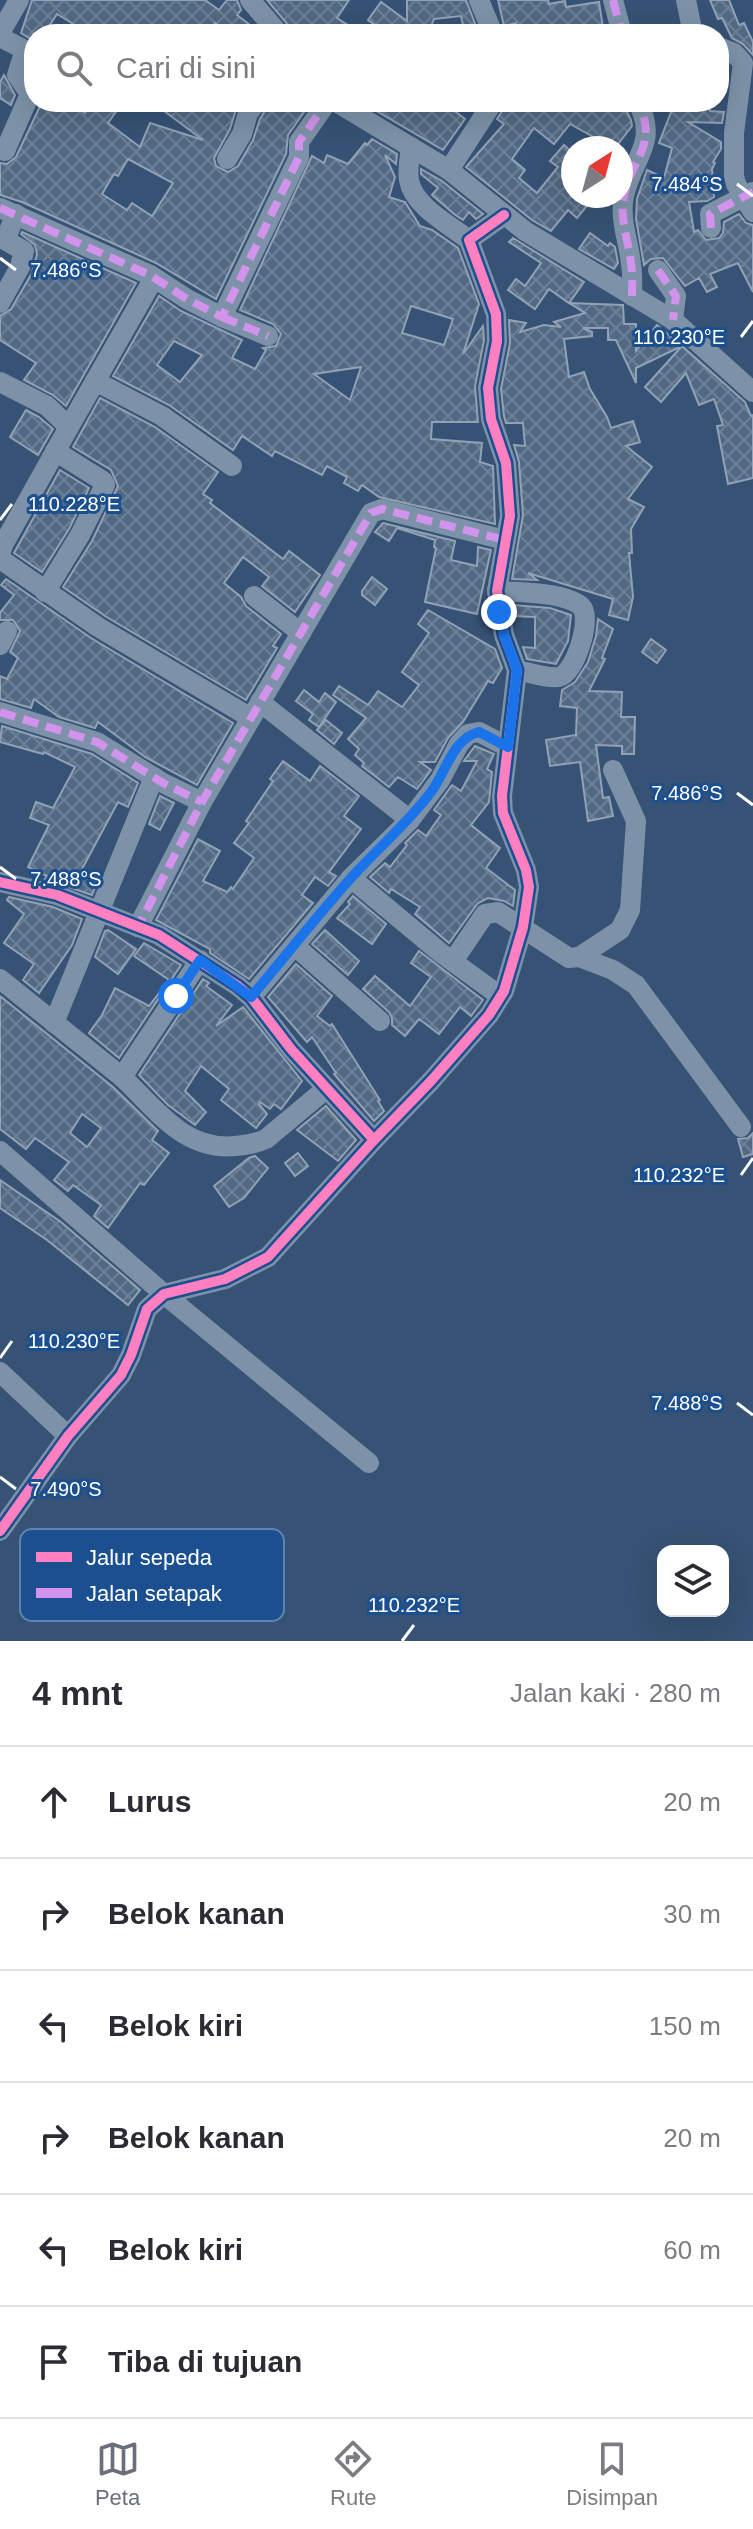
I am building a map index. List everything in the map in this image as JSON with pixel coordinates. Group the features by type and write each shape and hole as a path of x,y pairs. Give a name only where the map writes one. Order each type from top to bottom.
{"street":[{"path":"19,0 0,32 24,49"},
{"path":"250,0 270,24"},
{"path":"479,0 489,24"},
{"path":"613,0 619,24"},
{"path":"686,0 691,24"},
{"path":"711,228 710,214 750,200 736,184 734,164 734,133 743,63 729,51"},
{"path":"24,53 17,77 24,86"},
{"path":"5,151 24,108"},
{"path":"227,159 242,134 249,112"},
{"path":"222,317 299,157 299,142 320,112"},
{"path":"353,112 449,170 525,231 673,320 753,392"},
{"path":"449,170 487,112"},
{"path":"632,296 632,266 623,199 646,143 648,127 642,112"},
{"path":"0,1531 68,1436 121,1375 131,1355 144,1313 164,1294 225,1279 268,1257 489,1015 500,996 523,927 529,887 526,870 503,813 517,670 504,635 497,591 500,539 510,516 506,463 491,419 488,388 497,341 496,314 469,240 425,206 414,192 409,180 411,147"},
{"path":"0,303 20,267 24,251 5,240 8,211 154,278 222,317 268,336"},
{"path":"469,240 504,215"},
{"path":"658,270 676,296 673,320"},
{"path":"154,278 0,553 3,561 45,592 158,664 255,710 410,820"},
{"path":"95,381 162,416 232,466"},
{"path":"0,382 47,406 69,427"},
{"path":"45,592 80,535 105,485 55,451"},
{"path":"138,927 202,802 371,513 382,509 500,539"},
{"path":"497,591 555,598 580,605 585,611 586,620 575,661 565,674 558,677 517,670"},
{"path":"254,596 301,633"},
{"path":"0,712 97,742 202,802"},
{"path":"251,997 351,878 410,820 440,780 459,744 468,734 479,732 508,747"},
{"path":"579,957 620,930 630,910 636,821 613,770"},
{"path":"54,1023 154,777"},
{"path":"351,878 500,996"},
{"path":"0,882 57,895 159,935 200,960 251,997 291,1049 374,1140"},
{"path":"453,961 485,914 498,912 563,956 579,957 613,970 636,985 741,1127"},
{"path":"295,946 380,1021"},
{"path":"122,1077 200,960"},
{"path":"0,979 122,1077 181,1134 193,1141 219,1148 256,1144 327,1088"},
{"path":"0,1151 164,1294 369,1463"},
{"path":"0,1372 68,1436"}],"building":[{"path":"32,0 205,0 219,10 227,0 237,0 241,10 237,15 249,24 73,24 57,14 50,24 24,24"},
{"path":"267,0 349,0 337,18 346,24 287,24"},
{"path":"407,0 466,0 475,24 463,24 461,16 434,19 432,24 373,24 368,20 381,2 407,21"},
{"path":"498,0 548,0 549,4 565,1 566,7 599,2 602,24 516,23 504,24"},
{"path":"710,0 729,0 739,25 744,23 753,42 753,55 732,38 729,24 725,24 722,18 718,19"},
{"path":"4,75 15,95 11,105 0,98 0,82"},
{"path":"37,112 116,112 108,123 140,147 150,123 203,140 165,112 235,112 230,129 214,158 216,166 228,172 238,166 264,112 304,112 288,135 286,154 216,299 156,263 0,195 0,163 7,164 16,157","holes":["128,159 173,183 152,216 132,203 127,210 102,194"]},
{"path":"378,112 456,112 465,119 443,150"},
{"path":"502,112 627,112 632,126 624,136 592,136 570,124 554,144 534,128 512,159 525,170 519,178 537,193 558,167 550,161 561,148 561,208 585,208 577,218 568,210 551,231 532,220 466,167 504,124 497,119"},
{"path":"671,112 724,112 722,123 688,122 721,142 712,169 714,197 707,201 689,202 694,232 698,230 706,240 719,238 724,222 739,214 746,223 753,225 753,292 738,263 710,274 717,287 707,292 699,278 685,286 663,258 651,259 644,265 636,219 637,199 647,170 664,178 672,148 659,143"},
{"path":"372,139 397,154 396,164 385,155 395,177 389,197 405,202 420,226 432,230 458,248 479,304 463,354 483,326 484,340 475,386 478,422 432,422 431,439 482,443 480,462 493,466 495,524 379,497 362,485 358,491 344,483 347,477 327,466 322,475 275,451 272,456 242,436 233,450 169,405 113,376 159,296 181,311 242,340 232,358 255,369 266,350 263,348 276,346 281,334 273,324 240,310 312,156 324,163 327,155 348,164 365,143 367,145","holes":["411,306 453,319 444,345 402,333","174,341 202,355 180,382 157,365","361,367 350,400 314,374"]},
{"path":"421,169 442,181 483,214 476,219 469,212 463,220 454,214 432,195 438,188 421,174"},
{"path":"22,232 136,283 66,406 53,395 24,380 36,363 0,340 0,316 11,309 32,273 37,254 35,245"},
{"path":"590,233 608,246 610,243 615,247 618,263 614,269 579,249"},
{"path":"513,238 584,282 569,303 549,289 535,309 508,290 516,279 525,286 541,263 509,242"},
{"path":"569,303 623,305 624,324 636,324 636,351 657,325 682,346 636,368 636,383 616,340 608,340 608,328 583,328 592,332 592,336 564,339 569,377 584,372 611,428 633,421 640,442 626,446 652,467 628,499 644,507 631,529 632,553 629,553 633,597 628,620 609,615 613,599 528,573 537,580 512,579 523,515 519,462 514,445 525,446 523,423 506,423 504,416 501,389 510,343 509,320 526,323 520,332 544,325 561,327 554,322 585,313"},
{"path":"682,346 745,402 753,415 753,478 728,484 717,426 723,425 714,399 699,405 686,373 661,402 645,387"},
{"path":"100,398 155,427 218,472 203,494 212,500 210,503 283,559 289,551 320,575 295,612 262,586 269,577 243,557 224,583 241,597 246,606 281,634 273,646 277,648 246,700 105,616 63,587 92,541 118,486 111,470 73,447"},
{"path":"26,410 53,429 38,455 10,437"},
{"path":"60,470 89,488 69,529 42,572 14,553"},
{"path":"383,523 455,541 451,560 477,566 478,547 491,550 477,614 425,602 435,540 397,528 389,541 375,532"},
{"path":"372,577 387,589 375,605 362,595"},
{"path":"6,579 91,638 233,723 197,785 145,757 98,722 95,728 59,717 34,699 31,708 0,699 0,676 7,679 18,658 10,652 20,631 13,620 0,620 0,613 14,595 1,585"},
{"path":"512,605 550,608 571,615 568,641 556,664 527,659 523,647 535,648 535,617 514,616"},
{"path":"428,610 495,649 502,668 493,683 488,681 435,762 420,762 431,770 417,789 398,777 389,787 362,766 364,763 355,755 359,749 348,739 366,718 333,695 339,686 368,705 378,691 402,707 419,685 402,672 429,633 418,624"},
{"path":"598,619 613,629 602,658 605,659 589,691 622,692 621,717 635,717 634,754 622,754 622,746 596,745 603,798 609,797 613,816 588,821 580,762 550,766 546,740 576,735 577,708 560,706 562,690 575,682 588,662"},
{"path":"651,639 666,650 657,663 642,652"},
{"path":"304,690 319,702 325,693 336,702 319,727 309,720 313,714 296,701"},
{"path":"326,720 342,733 334,744 317,730"},
{"path":"2,726 92,754 138,783 128,807 118,802 82,869 99,877 92,895 45,879 47,876 28,867 49,825 30,818 36,802 53,808 75,767 44,752 0,742"},
{"path":"475,746 494,754 487,769 492,772 489,802 471,825 500,848 486,868 515,890 513,906 488,898 478,903 449,943 415,914 420,907 391,889 389,893 370,877 385,863 390,867 407,845 405,843 418,830 426,836 441,815 434,810 452,785 461,791 477,761 464,761"},
{"path":"283,761 310,781 320,766 359,796 344,816 361,829 329,872 336,876 328,886 315,877 302,895 313,903 249,979 210,953 210,949 156,920 198,839 220,851 203,881 227,892 231,887 233,889 254,858 234,843 249,823 246,821"},
{"path":"160,796 174,803 160,830 149,824"},
{"path":"353,896 386,924 372,944 337,918"},
{"path":"9,897 53,907 82,919 72,945 39,993 23,980 34,964 4,943 24,914 7,900"},
{"path":"108,930 136,949 118,974 95,957"},
{"path":"325,930 359,961 348,975 312,944"},
{"path":"144,943 181,965 119,1058 89,1033 115,988 149,1006 169,980 134,956"},
{"path":"419,951 483,1000 471,1016 460,1007 439,1034 419,1019 405,1036 392,1025 389,1012 363,989 375,976 410,1006 431,977 411,963"},
{"path":"296,964 332,996 317,1016 330,1026 332,1024 380,1100 384,1111 374,1121 334,1074 312,1037 307,1042 268,997"},
{"path":"203,979 209,983 206,986 232,1005 216,1026 243,1007 302,1081 281,1109 274,1104 270,1109 260,1102 267,1114 256,1128 221,1100 229,1089 201,1066 185,1091 206,1112 195,1125 168,1105 139,1075"},
{"path":"0,996 113,1087 158,1131 152,1140 169,1153 144,1185 140,1183 108,1228 94,1216 101,1205 73,1185 68,1191 54,1180 69,1162 35,1138 26,1149 0,1129","holes":["82,1114 101,1128 87,1147 70,1133"]},
{"path":"326,1106 356,1140 338,1161 297,1130"},
{"path":"753,1133 753,1154 743,1157 738,1139 748,1138"},
{"path":"298,1153 308,1166 295,1176 285,1163"},
{"path":"255,1156 268,1168 244,1198 229,1207 214,1186"},
{"path":"0,1180 61,1222 140,1290 128,1305 47,1240 0,1208"}],"marked path":[{"path":"613,0 619,24"},
{"path":"0,208 150,275 222,317 299,157 299,142 320,112"},
{"path":"632,296 632,268 623,222 623,205 645,140 642,112"},
{"path":"711,228 710,214 753,192"},
{"path":"658,270 676,296 673,320"},
{"path":"222,317 268,336"},
{"path":"133,925 138,927 202,802 371,513 382,509 505,540"},
{"path":"0,712 97,742 163,783 202,802"}],"cycle path":[{"path":"374,1140 489,1015 504,991 523,927 529,887 526,870 503,813 502,796 517,670 504,635 497,591 510,516 506,463 491,419 488,388 497,341 496,314 469,240 504,215"},
{"path":"0,882 57,895 159,935 238,986 251,997 291,1049 374,1140 268,1257 225,1279 164,1294 147,1309 121,1375 68,1436 0,1531"}],"route":[{"path":"176,996 200,960 251,997 351,878 410,820 440,780 459,744 468,734 479,732 508,747 517,670 499,612"}]}
